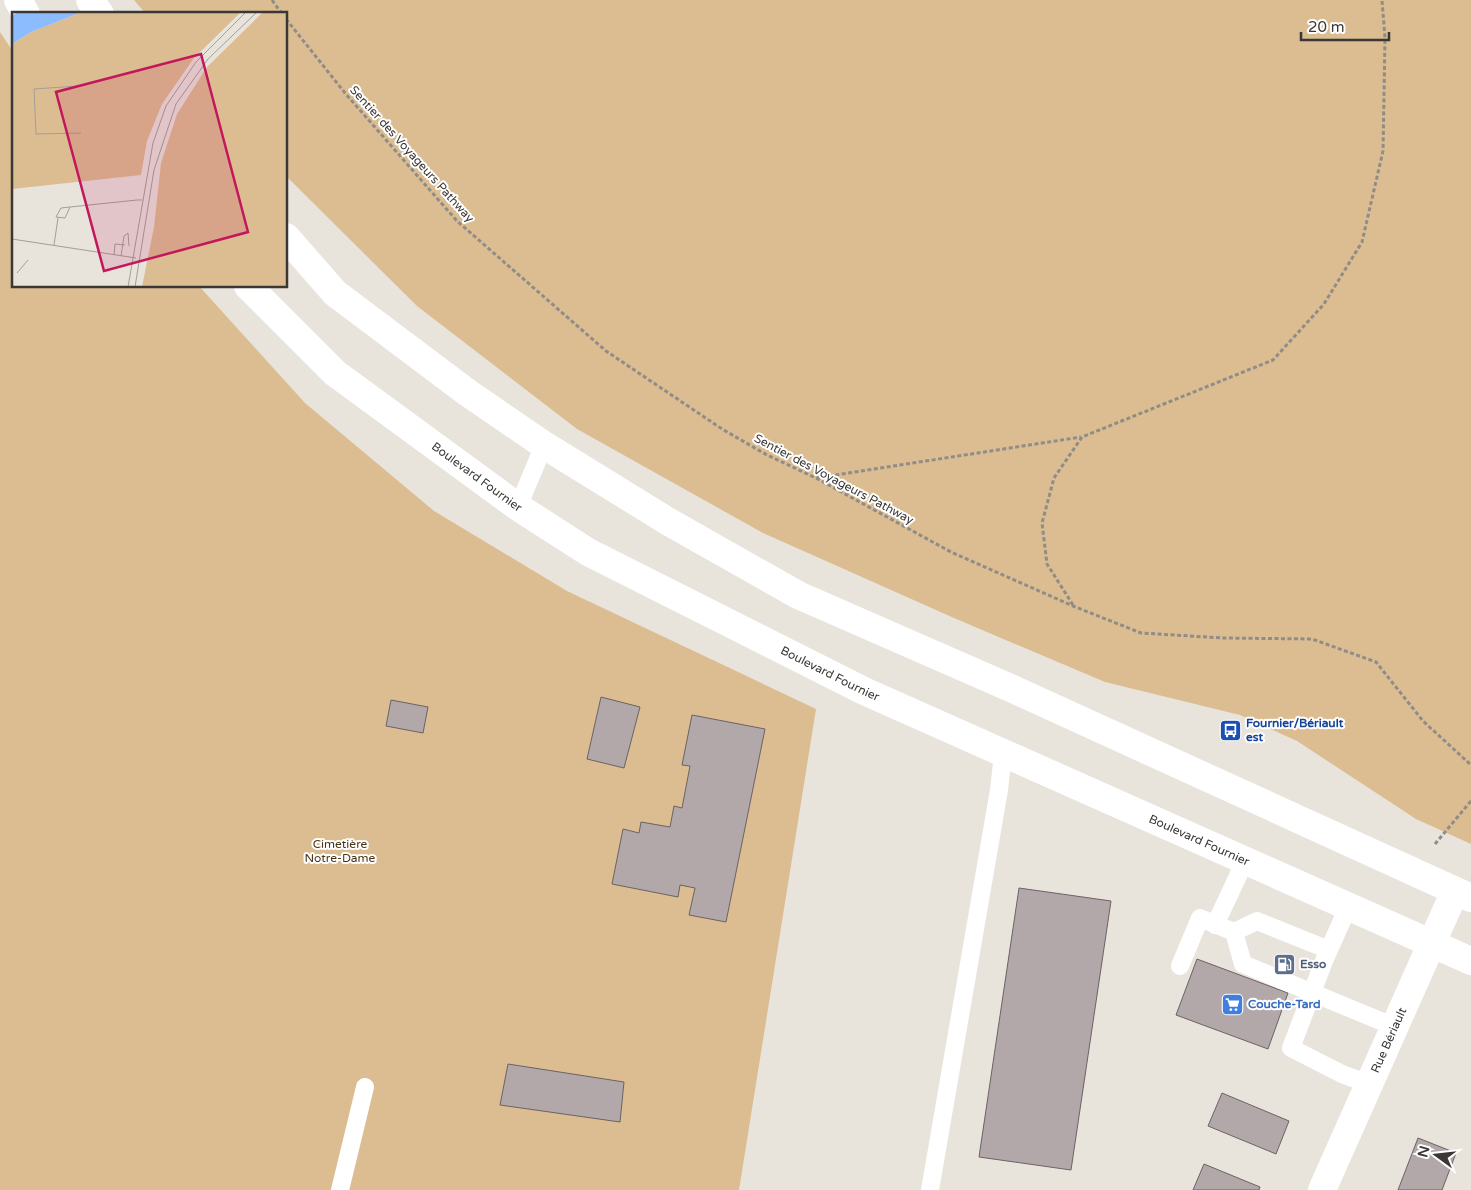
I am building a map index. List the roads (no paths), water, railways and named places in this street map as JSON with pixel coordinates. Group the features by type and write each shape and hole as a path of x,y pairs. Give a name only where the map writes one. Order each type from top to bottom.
{"main road":[{"path":"18,0 25,12"},
{"path":"90,0 99,12"},
{"path":"288,239 335,293 468,393 544,445 668,522 798,595 1015,690 1463,894"},
{"name":"Boulevard Fournier","path":"250,288 336,374 518,507 588,552 864,691 1471,961"},
{"name":"Rue Bériault","path":"1322,1190 1432,945 1463,894"}],"lane":[{"path":"518,507 544,445"},
{"path":"930,1190 999,790 1003,754"},
{"path":"1215,925 1245,861"},
{"path":"1348,907 1312,992 1291,1048 1342,1074 1369,1084"},
{"path":"1180,966 1200,918 1234,932 1257,921 1329,950"},
{"path":"1234,932 1243,964 1395,1027"},
{"path":"340,1190 365,1087"}],"place":[{"name":"Fournier/Bériault est","path":"1230,730"},
{"name":"Esso","path":"1284,964"},
{"name":"Couche-Tard","path":"1232,1004"}],"park label":[{"name":"Cimetière Notre-Dame","path":"340,851"}]}
